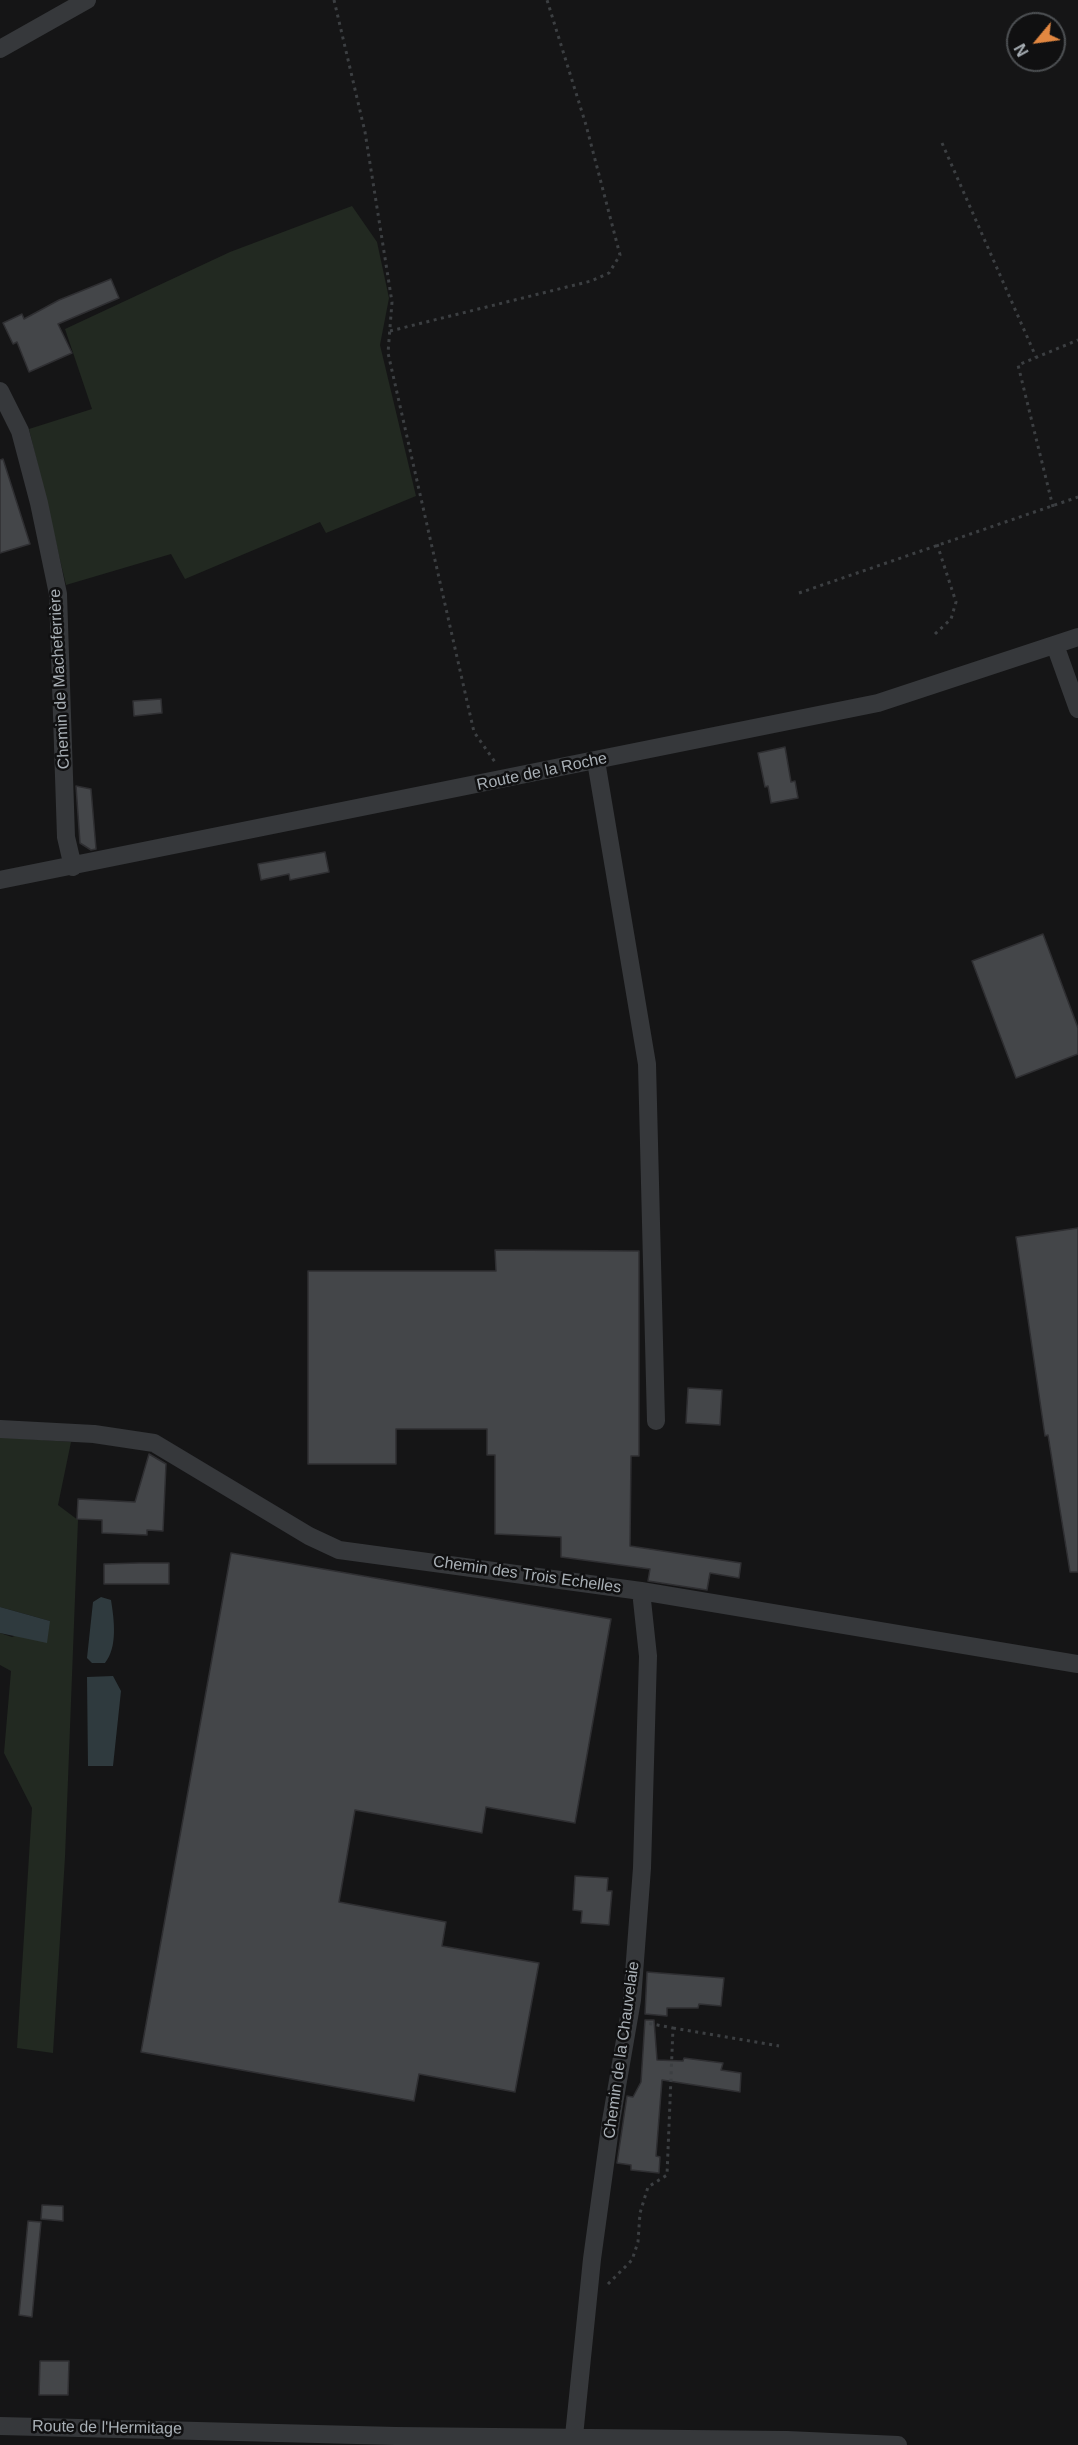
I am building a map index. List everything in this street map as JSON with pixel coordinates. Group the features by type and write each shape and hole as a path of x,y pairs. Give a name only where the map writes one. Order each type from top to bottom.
{"street":[{"path":"0,49 87,0"},
{"name":"Chemin de Macheferrière","path":"0,391 20,431 39,503 58,594 66,837 73,867"},
{"name":"Route de la Roche","path":"0,880 878,703 1078,637"},
{"path":"1055,645 1078,709"},
{"path":"596,760 647,1064 656,1420"},
{"name":"Chemin des Trois Echelles","path":"0,1429 94,1434 154,1443 309,1536 339,1550 641,1591 1078,1664"},
{"name":"Chemin de la Chauvelaie","path":"574,2436 589,2296 612,2121 629,2019 642,1868 648,1656 641,1591"},
{"name":"Route de l'Hermitage","path":"0,2426 396,2436 574,2436 898,2445"}],"path":[{"path":"334,0 365,132 392,302 388,353 474,732 506,779"},
{"path":"390,331 591,282 609,273 620,255 586,125 547,0"},
{"path":"942,143 1036,357"},
{"path":"1053,507 1017,365 1078,340"},
{"path":"799,593 937,544 1078,498"},
{"path":"935,634 951,619 956,602 937,544"},
{"path":"629,2019 779,2046"},
{"path":"589,2296 614,2280 632,2260 638,2242 640,2213 648,2187 667,2175 673,2028"}],"shaded area":[{"path":"352,206 377,242 389,298 380,345 416,496 326,533 320,522 185,579 171,554 66,585 29,429 92,409 65,329 230,252"},
{"path":"0,1437 71,1442 58,1505 78,1520 65,1857 53,2053 17,2048 32,1808 4,1753 11,1671 0,1665 0,1633 12,1637 50,1621 0,1607"},
{"path":"101,1597 111,1600 114,1624 112,1649 105,1663 92,1663 87,1658 93,1602"},
{"path":"0,1607 50,1621 47,1643 0,1633"},
{"path":"113,1676 121,1691 113,1766 88,1766 87,1677"}],"building":[{"path":"111,279 119,298 58,324 72,353 29,372 17,342 13,344 3,323 22,314 24,319 59,300"},
{"path":"3,459 30,544 0,553 0,460"},
{"path":"161,699 162,713 134,716 133,701"},
{"path":"785,747 791,782 795,781 798,798 771,803 758,753"},
{"path":"76,786 91,789 96,849 91,850 80,843"},
{"path":"325,852 329,872 290,880 289,874 261,880 258,864"},
{"path":"1043,934 1078,1028 1078,1054 1016,1078 972,961"},
{"path":"1078,1228 1078,1572 1070,1572 1048,1435 1045,1436 1016,1237"},
{"path":"495,1250 639,1251 639,1456 631,1456 630,1546 741,1563 739,1578 710,1573 707,1590 648,1581 650,1569 561,1557 561,1537 495,1534 495,1455 487,1455 487,1429 396,1429 396,1464 308,1464 308,1271 496,1271"},
{"path":"688,1388 722,1390 720,1425 686,1423"},
{"path":"149,1454 166,1464 163,1531 147,1530 147,1535 102,1533 102,1520 77,1519 78,1499 135,1502"},
{"path":"231,1553 611,1619 575,1823 486,1807 482,1833 355,1810 339,1902 446,1922 442,1946 539,1963 515,2092 419,2074 414,2101 141,2052"},
{"path":"169,1563 169,1584 104,1584 104,1564"},
{"path":"575,1876 608,1878 607,1891 612,1891 609,1925 581,1923 582,1911 573,1910"},
{"path":"647,1972 724,1978 721,2006 699,2004 698,2008 667,2008 667,2016 645,2014"},
{"path":"645,2020 654,2020 657,2060 683,2061 684,2058 723,2063 721,2070 741,2073 740,2092 662,2080 656,2156 660,2157 659,2173 631,2170 631,2165 617,2163 627,2096 633,2097 641,2082"},
{"path":"42,2205 63,2206 63,2221 41,2219"},
{"path":"28,2221 41,2222 32,2317 19,2315"},
{"path":"40,2361 69,2361 68,2395 39,2395"}]}
